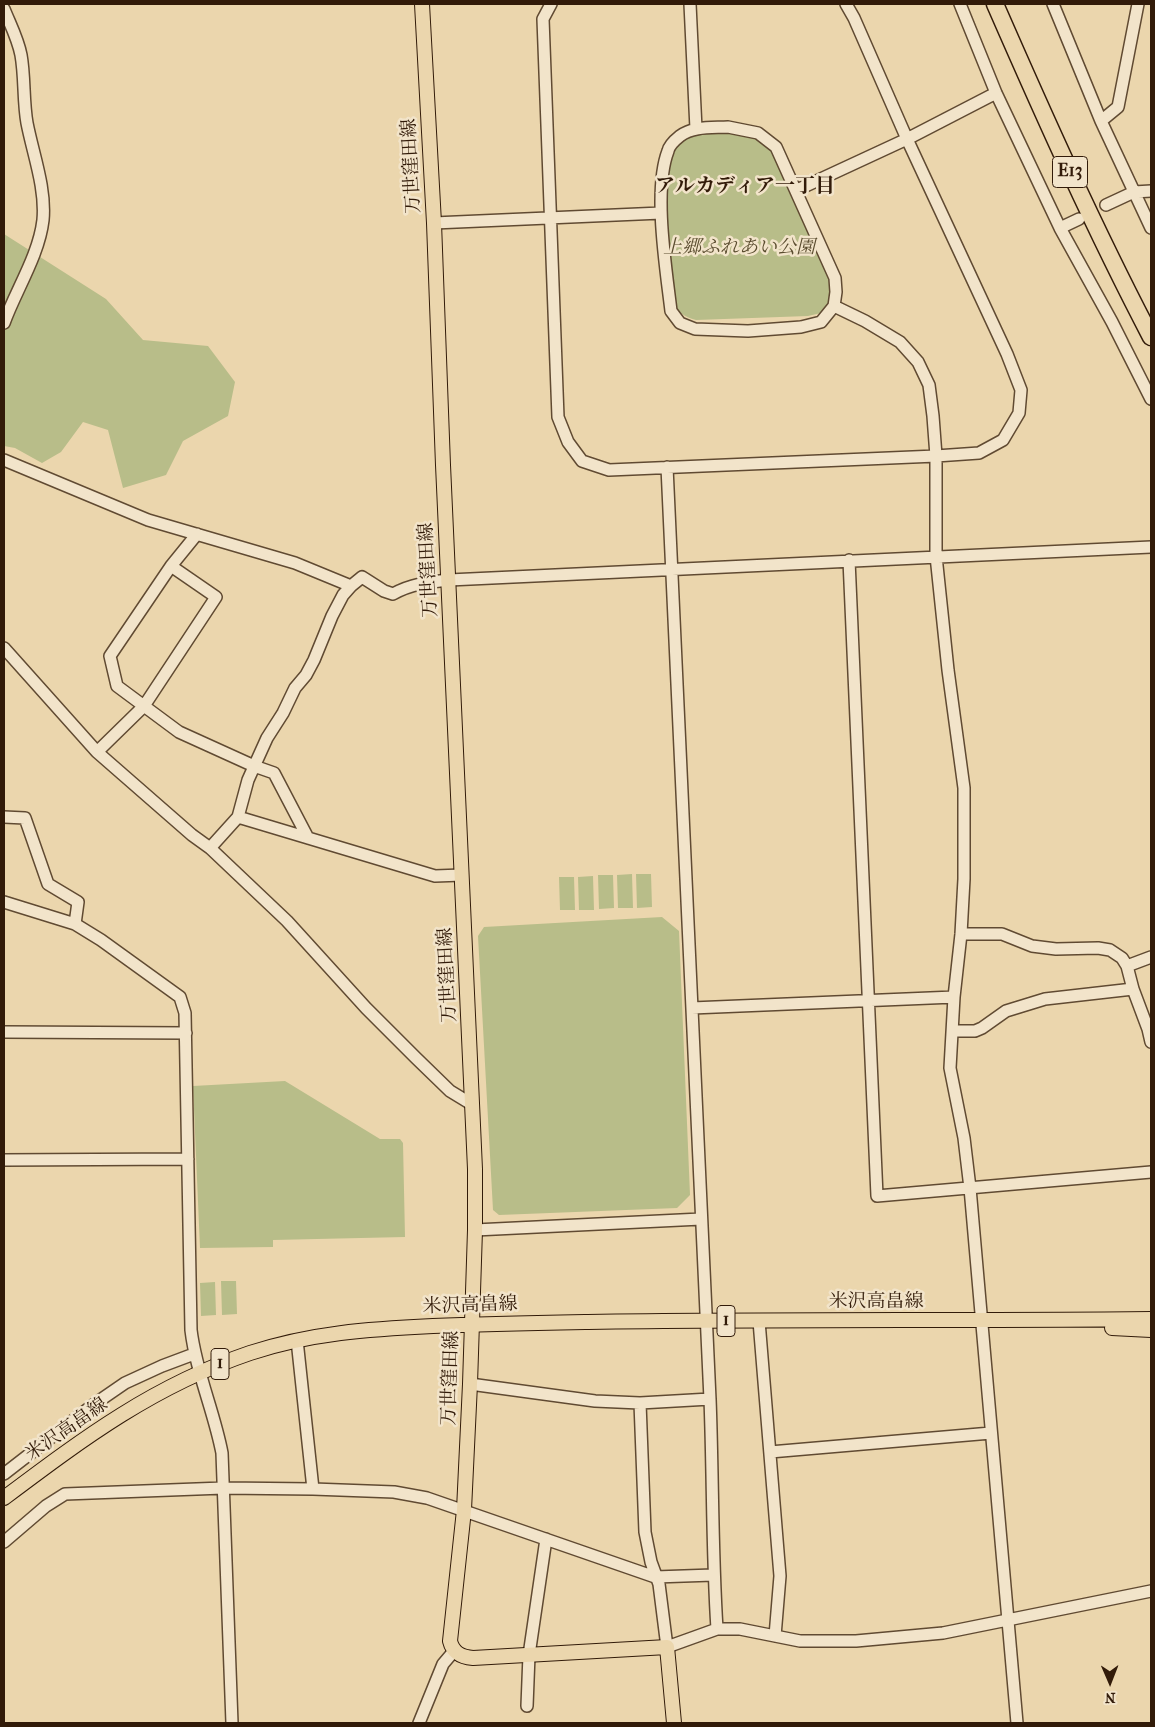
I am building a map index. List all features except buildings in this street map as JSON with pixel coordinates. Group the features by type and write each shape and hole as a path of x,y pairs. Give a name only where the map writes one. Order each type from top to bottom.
{"highway":[{"name":"E13","path":"995,4 1078,189 1120,278 1151,337"},
{"name":"E13","path":"1003,4 1076,168 1151,319"}],"main road":[{"name":"万世窪田線","path":"422,4 434,223 473,1105 475,1230 470,1384 464,1510 450,1641 454,1651"},
{"name":"米沢高畠線","path":"4,1498 102,1426 161,1391 200,1372 252,1353 297,1340 361,1330 471,1324 1151,1319"},
{"name":"米沢高畠線","path":"982,1320 1151,1330"},
{"path":"454,1651 466,1658 473,1658 667,1647 674,1723"}],"street":[{"path":"551,4 543,18 558,417 568,442 582,461 609,470 936,456 979,452 1003,440 1019,412 1021,390 1007,354 846,4"},
{"path":"690,4 696,129"},
{"path":"960,4 996,93 1060,228 1151,398"},
{"path":"1053,4 1101,121 1151,228"},
{"path":"1101,121 1118,107 1138,4"},
{"path":"4,9 18,42 21,56 27,121 40,180 43,210 35,249 4,323"},
{"path":"797,190 907,139 996,93"},
{"path":"728,127 758,133 776,147 835,278 834,306 820,322 801,327 748,330 695,329 680,323 671,311 662,213 662,170 668,149 680,136 696,129 728,127"},
{"path":"1106,205 1134,192 1151,190"},
{"path":"434,223 662,213"},
{"path":"1060,228 1079,219"},
{"path":"834,306 900,342 918,362 929,385 934,416 936,556 964,788 964,878 950,1068 964,1138 970,1188 1017,1723"},
{"path":"4,460 148,520 295,563 351,586"},
{"path":"667,467 710,1399 713,1576 717,1630"},
{"path":"197,534 171,566 110,656 117,686 179,732 254,766 274,772 308,838"},
{"path":"210,848 238,817 248,780 267,738 283,713 295,688 306,675 314,660 343,595 362,577 384,591 393,594 424,582 449,580 1151,547"},
{"path":"849,560 877,1196 1151,1172"},
{"path":"98,752 144,706 216,597 171,566"},
{"path":"4,648 98,752 192,835 210,848 287,921 366,1008 450,1091 473,1105"},
{"path":"238,817 435,876 462,875"},
{"path":"4,818 25,818 48,884 78,902 75,924"},
{"path":"4,902 75,924 180,997 185,1013 191,1330 194,1354 214,1417 222,1453 232,1723"},
{"path":"961,934 1002,934 1032,946 1056,949 1098,948 1110,950 1122,958 1127,966 1151,1042"},
{"path":"1127,966 1151,957"},
{"path":"952,1031 975,1031 1006,1011 1045,999 1133,989"},
{"path":"692,1008 954,997"},
{"path":"4,1032 186,1034"},
{"path":"4,1160 188,1159"},
{"path":"475,1230 701,1220"},
{"path":"759,1321 780,1576 775,1636"},
{"path":"297,1340 313,1489"},
{"path":"4,1474 93,1405 125,1383 194,1354"},
{"path":"470,1384 595,1401 640,1403 710,1399"},
{"path":"640,1403 646,1532 658,1584 667,1647 717,1630 740,1630 800,1641 856,1641 943,1633 1151,1591"},
{"path":"770,1452 991,1433"},
{"path":"4,1542 46,1506 65,1494 223,1488 394,1492 410,1494 464,1510 655,1577 713,1576"},
{"path":"526,1706 529,1655 546,1539"},
{"path":"419,1723 443,1664 454,1651"}],"green space":[{"name":"上郷ふれあい公園","path":"737,125 769,147 831,278 830,302 821,313 808,316 696,320 682,313 673,300 661,159 663,147 667,140 680,133"},
{"path":"4,234 106,299 143,340 208,346 235,382 228,416 183,441 166,475 123,488 108,430 83,422 61,452 42,463 15,448 4,446"},
{"path":"632,874 633,908 618,908 617,875"},
{"path":"636,874 651,874 652,907 637,908"},
{"path":"598,875 613,875 614,908 599,909"},
{"path":"593,876 594,910 579,910 578,877"},
{"path":"559,877 574,877 575,910 560,910"},
{"path":"662,917 679,931 690,1195 677,1208 499,1215 493,1210 478,936 484,927"},
{"path":"285,1081 380,1139 400,1139 403,1143 405,1237 273,1240 273,1247 200,1248 193,1086"},
{"path":"221,1281 236,1281 237,1314 222,1315"},
{"path":"215,1282 216,1315 201,1316 200,1283"}],"district":[{"name":"アルカディア一丁目","path":"745,187"}]}
